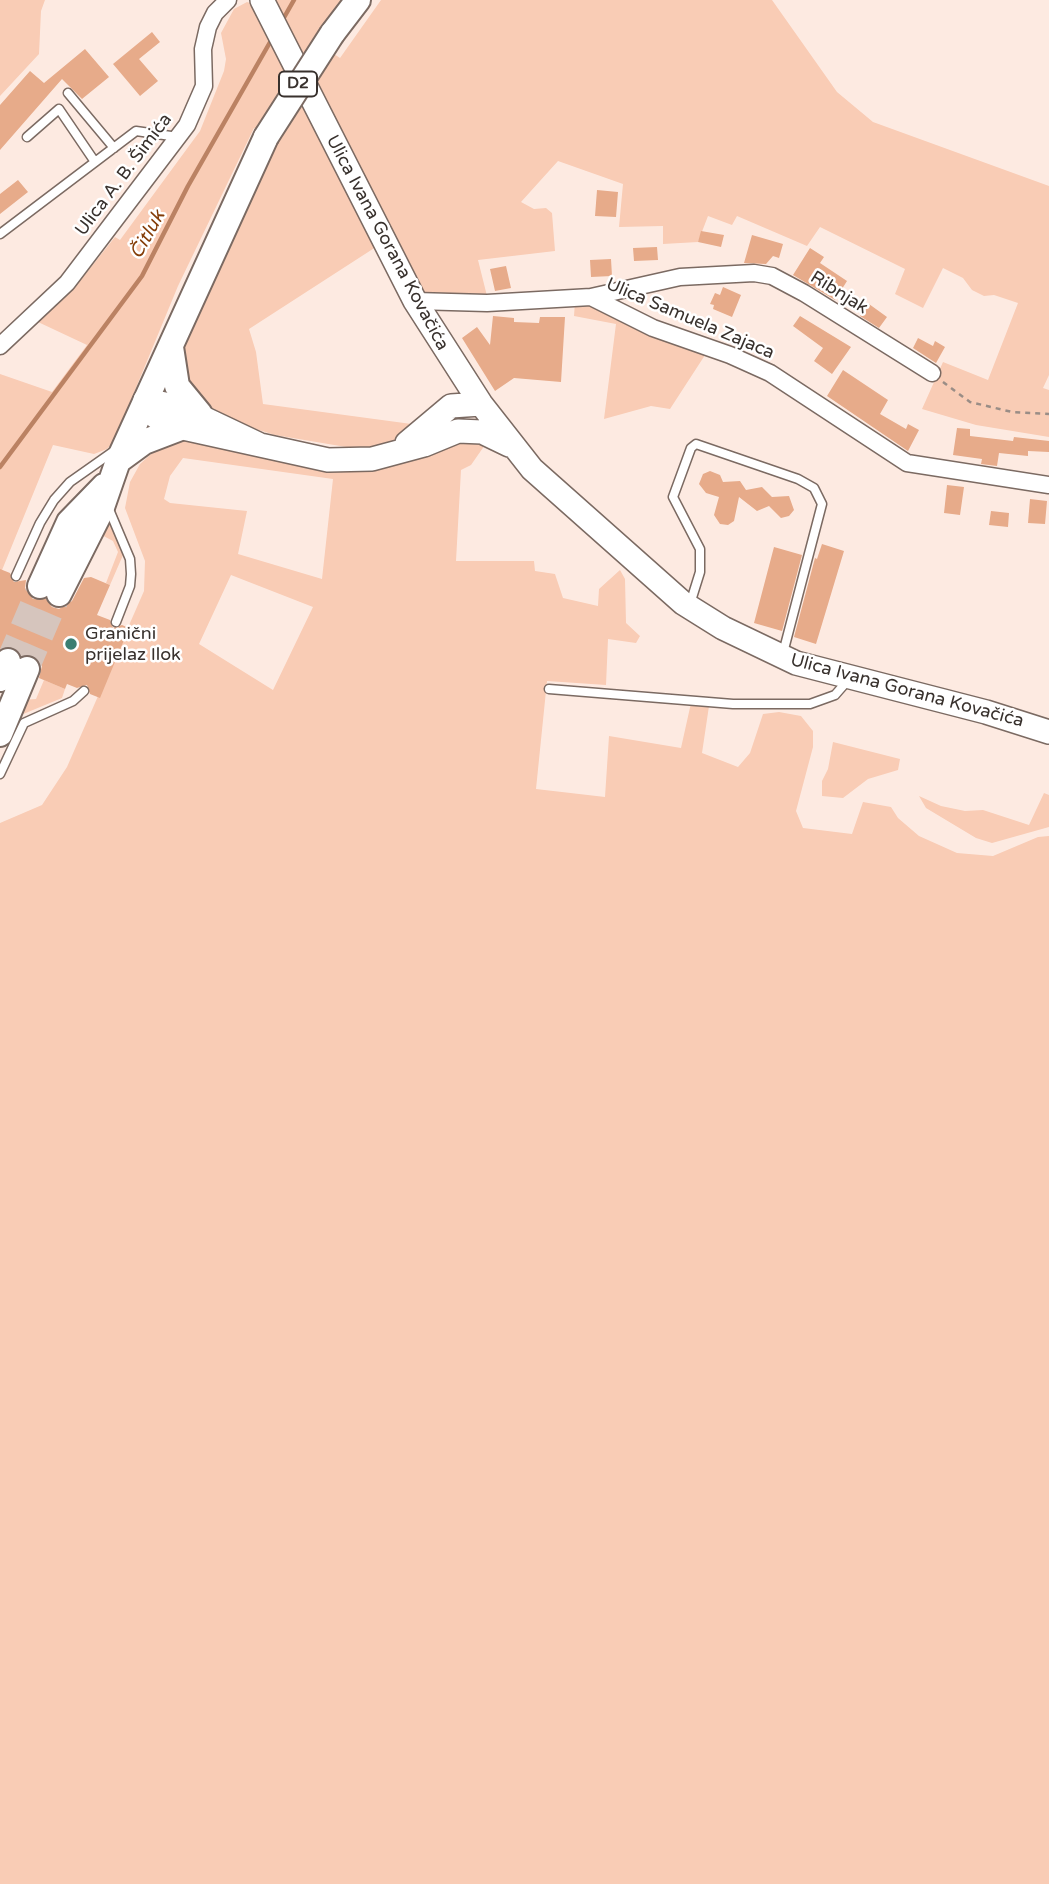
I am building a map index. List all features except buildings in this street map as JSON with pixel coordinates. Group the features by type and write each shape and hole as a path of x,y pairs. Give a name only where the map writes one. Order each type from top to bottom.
{"main road":[{"name":"Ulica Ivana Gorana Kovačića","path":"262,0 319,117 415,301 445,353 510,446 532,469 689,606 723,628 782,656 997,715 1049,732"},
{"name":"D2","path":"118,460 92,501 69,522 50,590 106,499 118,460 266,137 332,34 358,0"},
{"path":"171,346 177,386 200,414"},
{"path":"440,414 447,379 445,353"},
{"path":"145,400 167,402 200,414 258,444"},
{"path":"145,400 157,419 178,429 328,460 372,459 424,445 458,431 474,417 481,404"},
{"path":"390,454 430,427 440,414 451,406 481,404"},
{"path":"118,460 144,442 178,429"},
{"path":"458,431 482,432 510,446"},
{"path":"0,733 12,670"}],"street":[{"name":"Ulica A. B. Šimića","path":"0,346 67,284 178,137 204,86 203,49 208,27 215,13 228,0"},
{"name":"Ribnjak","path":"591,297 680,277 734,273 772,276 932,373"},
{"name":"Ulica Samuela Zajaca","path":"415,301 487,303 591,297 662,331 730,355 770,373 906,463 1049,485"}],"lane":[{"path":"68,93 114,148"},
{"path":"27,137 59,109 95,162"},
{"path":"0,234 136,131 178,137"},
{"path":"689,606 700,572 700,549 673,497 691,448 696,444 799,479 814,488 822,504 782,656"},
{"path":"16,576 40,523 54,500 70,482 118,460"},
{"path":"106,499 130,559 130,586 116,622"},
{"path":"549,689 733,704 810,704 835,695 851,677"},
{"path":"0,774 24,723 73,701 84,691"}],"path":[{"path":"932,373 970,402 1012,412 1049,414"}],"shaded area":[{"path":"0,0 45,0 41,11 39,54 0,96"},
{"path":"275,0 342,0 313,40 340,58 381,0 772,0 837,92 873,122 1049,186 1049,375 1043,388 1049,390 1049,437 976,425 922,409 943,362 988,380 1018,303 994,295 984,296 972,290 963,278 943,268 923,308 895,294 905,269 820,227 807,246 737,216 732,225 708,216 698,242 663,244 663,226 619,227 623,184 558,161 521,202 534,209 546,208 552,213 555,251 478,260 487,296 427,296 420,291 316,90"},
{"path":"247,2 253,4 379,245 249,329 256,352 263,404 419,425 403,439 372,449 346,447 275,435 227,420 191,398 180,361 187,334 275,137 254,128 178,286 114,441 107,449 94,454 53,445 0,575 0,374 52,392 87,345 38,322 75,287 115,237 120,240 200,131 224,71 226,59 221,33 234,9"},
{"path":"575,302 594,305 707,352 670,409 651,406 604,419 616,324 574,316"},
{"path":"458,438 487,442 471,465 461,470 456,561 534,561 535,571 555,574 563,598 598,606 599,589 620,570 625,579 626,623 640,636 636,643 608,639 606,685 547,681 536,789 605,797 609,736 681,748 691,703 709,706 702,753 738,767 750,753 763,714 779,712 801,716 813,731 813,747 796,811 803,828 852,834 863,802 891,807 898,818 919,836 957,853 993,856 1038,837 1049,836 1049,1884 0,1884 0,823 42,805 67,767 144,591 145,561 125,508 130,482 140,464 176,439 313,461","holes":["183,458 333,479 322,579 238,554 247,511 170,503 164,499 170,476","231,575 313,607 273,690 199,644"]},
{"path":"110,520 123,555 110,585 106,583 118,552 113,541 96,532"},
{"path":"44,680 65,689 62,698 16,717 23,700 36,699"},
{"path":"833,742 900,759 898,770 868,779 843,798 822,796 822,781 828,769"},
{"path":"1044,793 1049,795 1049,827 992,843 976,838 926,808 919,796 941,806 965,811 983,810 1029,825"}],"waterway":[{"name":"Čitluk","path":"282,21 294,0"},
{"name":"Čitluk","path":"0,467 142,276 188,186 273,37"}],"tunnel":[{"path":"8,661 40,586"},
{"path":"27,669 59,594"}],"place":[{"name":"Granični prijelaz Ilok","path":"71,644"}]}
